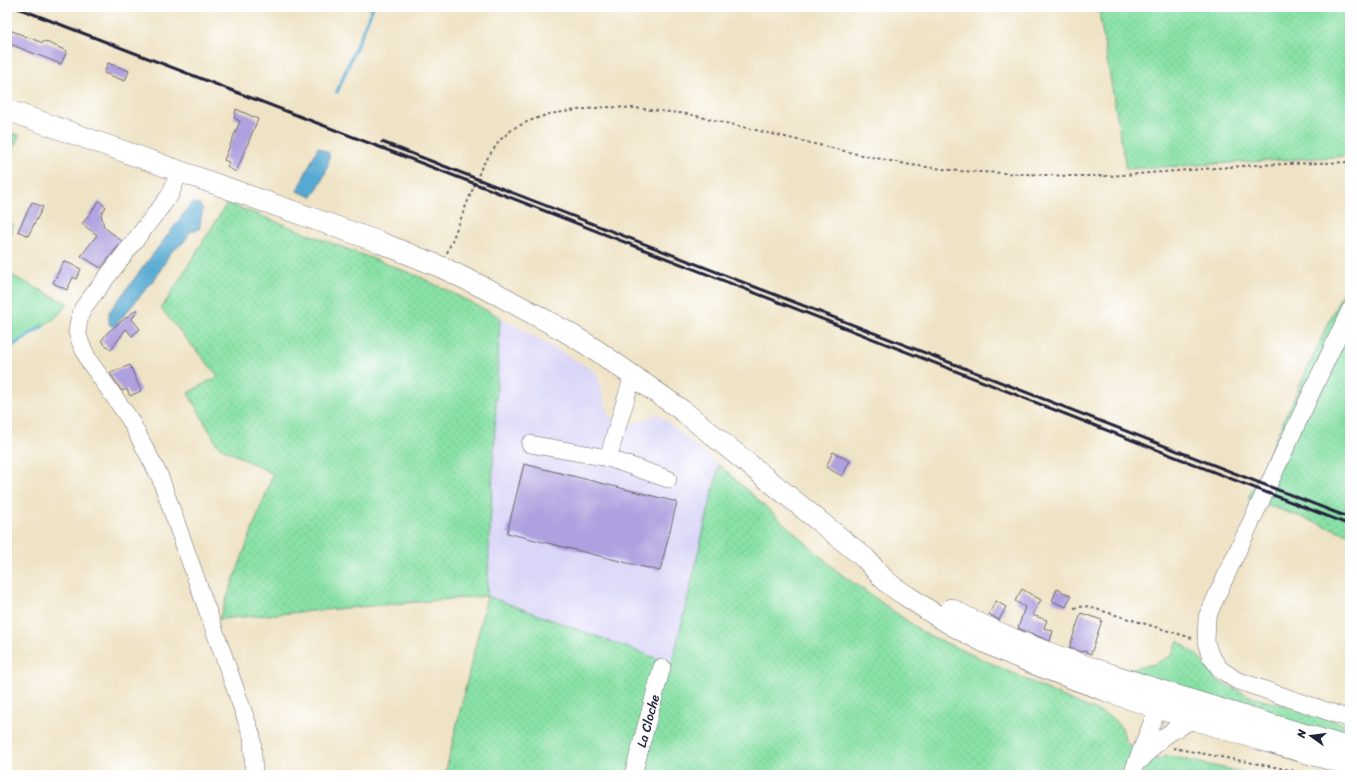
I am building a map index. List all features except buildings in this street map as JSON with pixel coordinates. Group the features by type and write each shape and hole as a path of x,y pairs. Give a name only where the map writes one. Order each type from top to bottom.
{"main road":[{"path":"7,110 352,232 442,267 544,319 596,350 704,427 866,559 886,580 935,615 962,631 996,648 1024,661 1157,708 1350,765"},
{"path":"866,559 945,606 1001,634 1076,663 1163,692 1350,749"}],"street":[{"path":"180,170 170,195 83,308 78,320 77,332 89,361 129,418 160,477 252,736 254,775"},
{"path":"1350,310 1207,618 1206,642 1210,655 1220,669 1236,680 1350,719"},
{"path":"608,458 633,376"},
{"path":"530,444 608,458 668,479"},
{"name":"La Cloche","path":"633,775 662,668"},
{"path":"1131,773 1157,708 1163,701 1175,700 1322,745 1350,749"},
{"path":"1131,773 1154,745 1169,732 1194,720"}],"path":[{"path":"442,267 482,166 500,140 514,128 529,121 549,114 577,110 634,108 688,114 861,154 911,164 960,171 1055,176 1103,176 1256,165 1350,162"},
{"path":"1074,608 1086,606 1206,642"},
{"path":"1154,745 1318,775"}],"shaded area":[{"path":"500,317 596,372 610,418 629,425 658,414 719,465 672,664 487,596"}],"green space":[{"path":"1098,7 1350,7 1350,156 1126,169"},
{"path":"7,132 19,135 7,166"},
{"path":"227,203 418,276 500,317 487,596 219,619 273,474 218,446 188,393 218,376 161,309"},
{"path":"7,222 14,225 7,247"},
{"path":"7,273 68,304 55,318 7,349"},
{"path":"1350,276 1350,535 1248,498"},
{"path":"719,465 838,572 924,633 1054,693 1111,717 1122,728 1126,743 1158,760 1166,755 1245,773 1263,775 445,775 487,596 672,664"},
{"path":"1178,641 1198,656 1216,680 1254,698 1288,706 1350,726 1350,740 1123,671 1154,664 1171,656"}],"water":[{"path":"318,147 329,153 329,159 324,176 312,197 297,191"},
{"path":"192,203 199,204 203,209 199,229 190,232 184,242 170,253 157,276 114,327 109,324 109,312"}],"waterway":[{"path":"337,92 373,7"},
{"path":"7,349 43,326"}],"railway":[{"path":"15,7 486,188 1350,525"},
{"path":"382,142 1350,518"}]}
